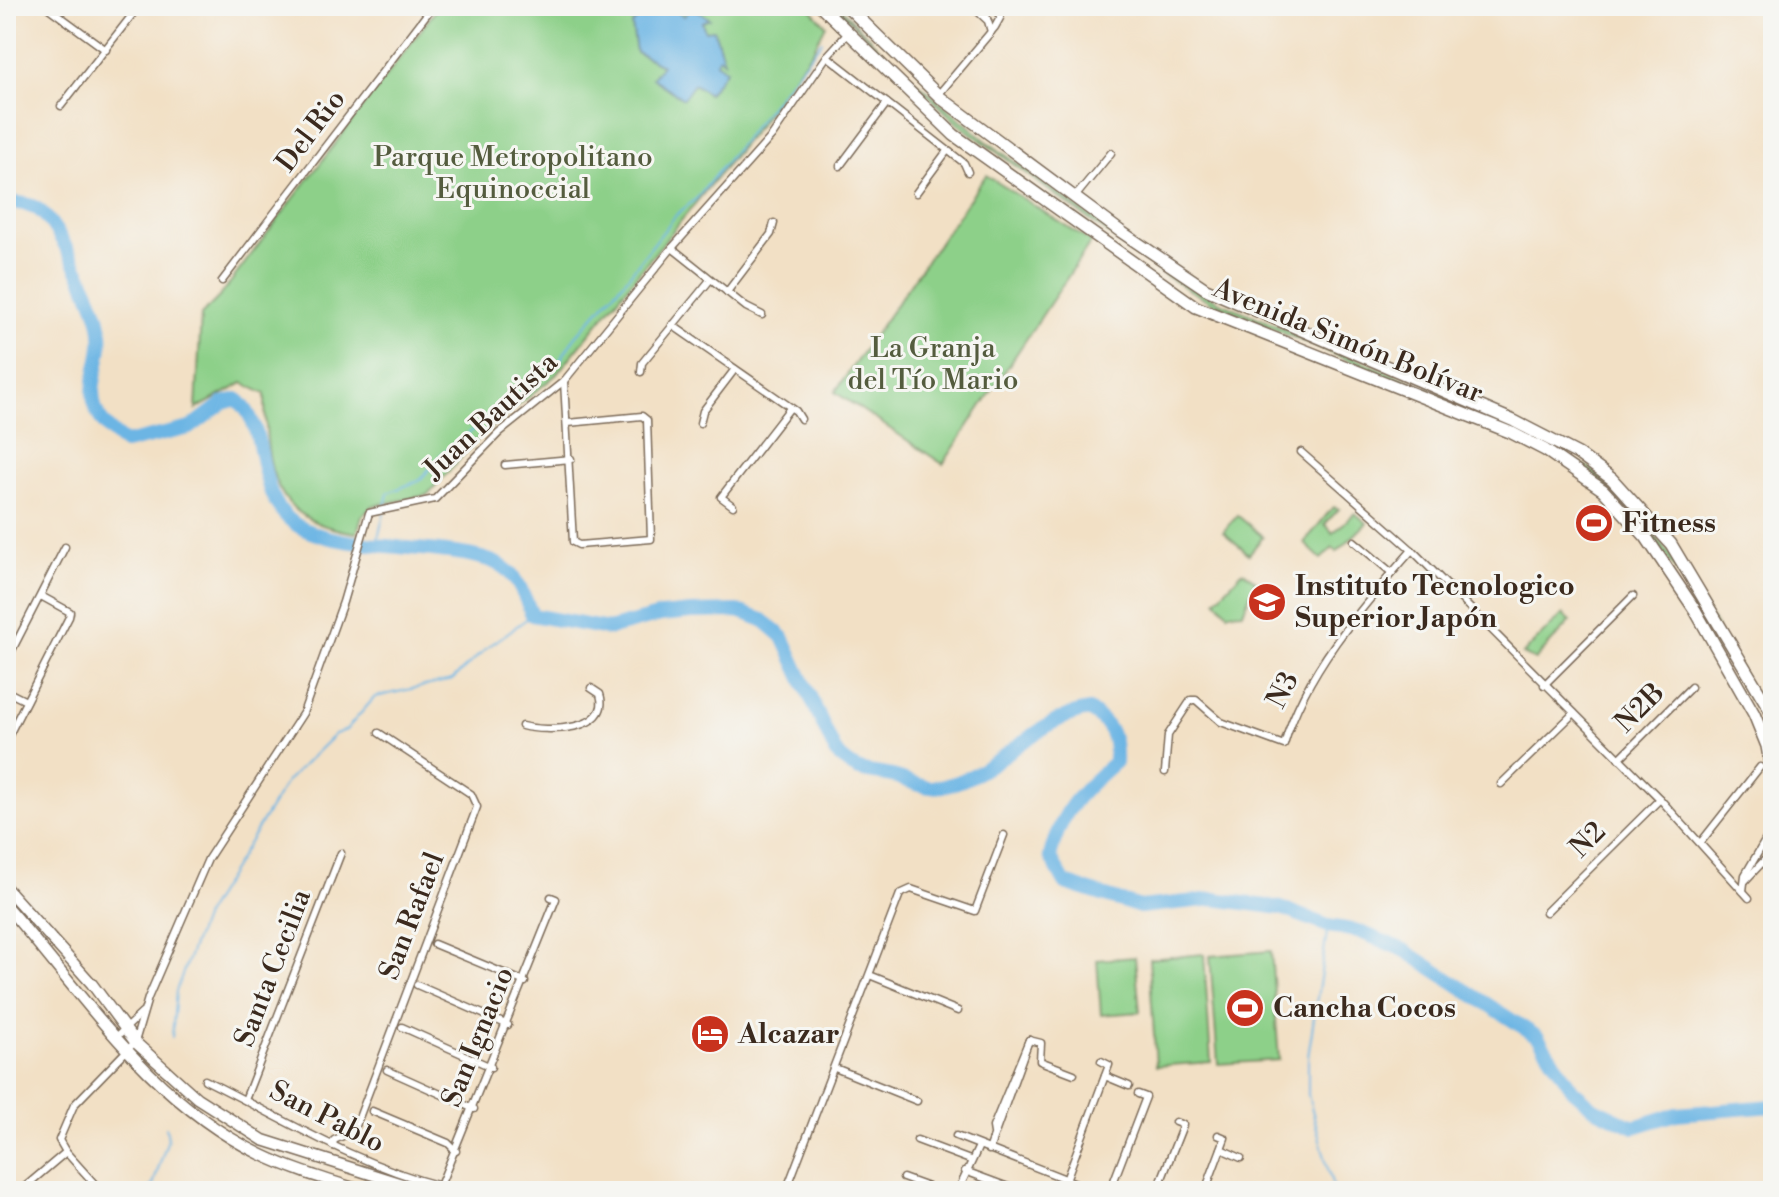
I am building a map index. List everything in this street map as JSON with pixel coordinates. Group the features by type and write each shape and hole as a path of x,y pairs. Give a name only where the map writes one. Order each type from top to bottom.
{"highway":[{"name":"Avenida Simón Bolívar","path":"821,6 954,135 1196,307 1512,433 1566,463 1603,490 1646,537 1695,610 1761,730 1773,780"},
{"name":"Avenida Simón Bolívar","path":"847,6 938,95 1206,289 1514,421 1597,467 1628,495 1671,544 1773,715"}],"main road":[{"path":"6,888 92,984 135,1042 197,1098 263,1140 315,1159 424,1191"},
{"path":"6,906 128,1053 192,1112 259,1154 363,1191"}],"street":[{"path":"46,6 106,50"},
{"path":"61,106 139,6"},
{"name":"Del Rio","path":"222,281 433,6"},
{"path":"972,6 988,21"},
{"path":"982,6 991,32"},
{"path":"938,95 991,32 1000,18 1000,6"},
{"name":"Juan Bautista","path":"66,1152 59,1140 74,1105 128,1053 135,1042 142,1013 208,859 303,713 343,602 369,513 435,499 499,433 564,381 672,248 772,136 827,56 848,33"},
{"path":"827,56 964,163 968,172"},
{"path":"840,166 887,103"},
{"path":"916,193 947,151"},
{"path":"1075,197 1111,153"},
{"path":"727,292 771,234 774,223"},
{"path":"672,248 710,280 762,315"},
{"path":"641,372 642,363 710,280"},
{"path":"672,325 790,408 801,419"},
{"path":"700,423 703,411 735,369"},
{"path":"564,381 576,544 651,539 647,420 642,416 568,423"},
{"path":"733,506 721,497 790,408"},
{"path":"1301,452 1412,550 1660,799 1746,895 1742,884 1773,827"},
{"path":"505,465 571,459"},
{"path":"1354,541 1392,573"},
{"path":"6,662 65,547"},
{"name":"N3","path":"1165,772 1168,735 1191,700 1196,700 1221,722 1284,745 1292,717 1309,683 1412,550"},
{"path":"6,741 70,612 41,596"},
{"path":"1544,685 1633,596"},
{"path":"1752,677 1773,706"},
{"name":"N2B","path":"1619,759 1691,687"},
{"path":"522,726 550,729 588,722 598,713 602,700 600,694 591,688"},
{"path":"6,691 26,701"},
{"path":"1501,784 1574,713"},
{"name":"San Rafael","path":"333,1146 334,1140 354,1131 477,807 471,794 379,733"},
{"path":"1701,842 1760,767"},
{"name":"N2","path":"1546,912 1660,799"},
{"path":"786,1191 872,976 902,891 911,889 975,911 1004,835"},
{"path":"1742,884 1773,851"},
{"name":"Santa Cecilia","path":"245,1100 341,853"},
{"name":"San Ignacio","path":"440,1189 525,982 554,898"},
{"path":"434,944 525,982"},
{"path":"872,976 958,1011"},
{"path":"417,985 508,1025"},
{"name":"Juan Bautista","path":"115,1038 142,1013"},
{"path":"402,1027 491,1067"},
{"path":"989,1150 1025,1060 1029,1040 1041,1043 1040,1061 1074,1074"},
{"path":"1066,1180 1109,1065 1101,1061"},
{"path":"835,1068 917,1101"},
{"path":"387,1070 474,1109"},
{"path":"1105,1076 1129,1086"},
{"name":"San Pablo","path":"205,1080 333,1146 387,1181 440,1189"},
{"path":"1110,1191 1146,1097 1138,1094"},
{"path":"372,1111 448,1143 456,1151"},
{"path":"1157,1191 1183,1125 1175,1122"},
{"path":"1205,1191 1225,1138 1218,1135"},
{"path":"956,1136 1096,1191"},
{"path":"917,1140 970,1160"},
{"path":"958,1191 979,1146"},
{"path":"1221,1149 1241,1158"},
{"path":"20,1191 66,1152 101,1191"},
{"path":"965,1171 1019,1191"},
{"path":"903,1178 939,1191"},
{"path":"1648,1191 1658,1190"}],"green space":[{"name":"Parque Metropolitano Equinoccial","path":"439,6 808,6 826,25 814,48 762,121 556,375 482,435 427,495 372,506 362,516 357,533 328,527 306,517 290,504 279,488 268,446 265,394 243,383 196,409 201,315 220,296"},
{"path":"834,6 838,6 890,59 985,140 1171,275 1218,301 1496,417 1594,471 1666,549 1701,601 1771,726 1773,741 1686,584 1640,521 1602,482 1562,455 1512,429 1216,305 1170,279 957,123"},
{"name":"La Granja del Tío Mario","path":"986,175 1091,242 943,464 835,392"},
{"path":"1333,507 1339,509 1325,524 1333,533 1355,513 1367,523 1337,552 1333,548 1321,559 1304,543"},
{"path":"1237,515 1263,537 1249,554 1223,532"},
{"path":"1243,571 1256,581 1243,612 1228,613 1216,600"},
{"path":"1563,614 1571,621 1535,660 1523,654"},
{"name":"Cancha Cocos","path":"1271,951 1279,1060 1218,1064 1210,956"},
{"path":"1204,954 1211,1062 1156,1066 1149,959"},
{"path":"1135,957 1140,1012 1101,1015 1097,960"}],"water":[{"path":"648,6 671,6 684,16 692,6 710,19 702,22 705,31 714,30 724,61 719,57 716,62 726,70 708,94 694,84 683,99 652,78 662,65 636,52 632,25"}],"waterway":[{"path":"862,9 867,6"},
{"path":"385,507 388,493 420,480 442,454 559,362 575,337 623,283 676,215 697,198 822,41"},
{"path":"6,202 30,205 44,215 82,278 96,309 101,338 93,398 97,412 107,427 125,443 190,428 223,403 237,399 248,412 255,428 272,496 281,511 295,524 317,534 344,541 470,555 493,562 513,577 532,615 608,629 661,615 691,612 738,611 763,620 783,637 836,753 864,771 927,787 951,784 970,777 1048,726 1089,710 1111,732 1115,762 1082,793 1060,826 1050,856 1065,883 1140,907 1214,899 1281,908 1328,926 1358,931 1404,950 1538,1037 1573,1090 1594,1108 1634,1127 1676,1114 1773,1106"},
{"path":"377,543 384,513"},
{"path":"172,1037 176,991 204,916 286,782 335,734 346,730 375,697 452,680 488,647 532,615"},
{"path":"1328,926 1308,1057 1308,1095 1334,1191"},
{"path":"147,1191 153,1185 168,1139 166,1127"}],"place":[{"name":"Fitness","path":"1594,523"},
{"name":"Instituto Tecnologico Superior Japón","path":"1267,602"},
{"name":"Cancha Cocos","path":"1245,1008"},
{"name":"Alcazar","path":"710,1034"}]}
